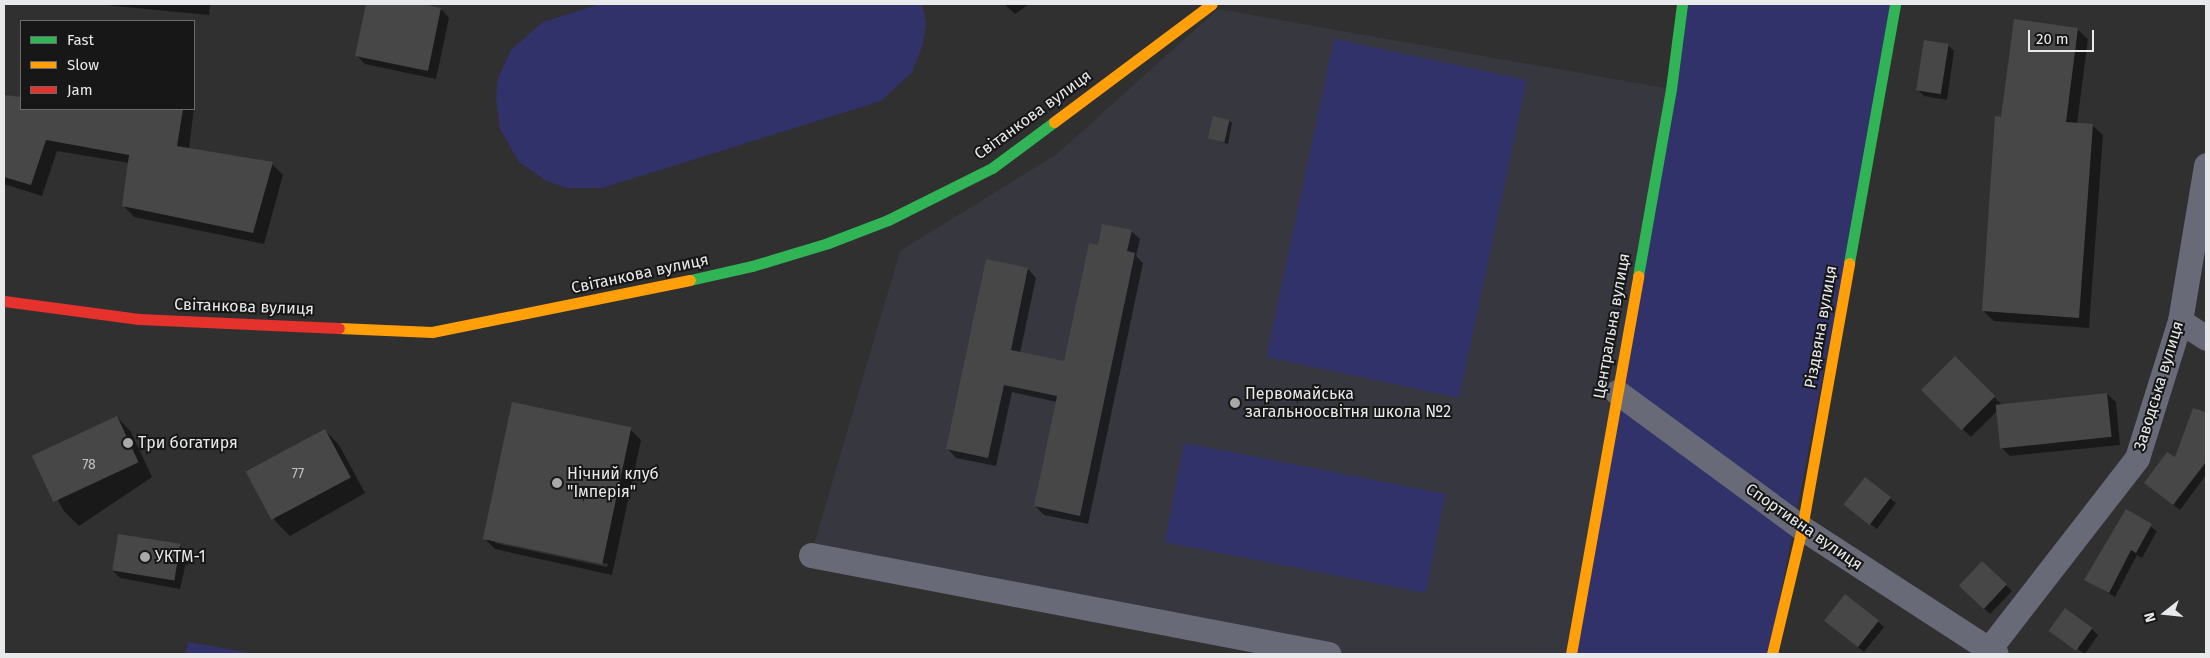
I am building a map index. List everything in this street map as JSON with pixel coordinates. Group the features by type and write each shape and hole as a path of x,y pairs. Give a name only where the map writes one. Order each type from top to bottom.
{"street":[{"name":"Світанкова вулиця","path":"4,301 139,319 432,332 606,299 752,266 828,243 888,220 992,168 1212,4"},
{"name":"Центральна вулиця","path":"1571,654 1671,89 1682,4"},
{"name":"Різдвяна вулиця","path":"1772,654 1802,528 1896,4"},
{"name":"Заводська вулиця","path":"1993,652 2137,458 2180,321 2206,165"},
{"path":"2180,321 2206,338"},
{"name":"Спортивна вулиця","path":"1617,392 1802,528 1993,652"},
{"path":"811,555 1329,654"}],"shaded area":[{"path":"600,4 922,4 926,24 923,44 912,72 881,101 602,188 566,188 545,180 519,162 500,129 496,98 498,78 511,50 543,22"},
{"path":"1682,4 1895,4 1769,654 1571,654"},
{"name":"Первомайська загальноосвітня школа №2","path":"1218,9 1671,89 1571,654 1329,654 811,555 900,251 1057,154"},
{"path":"1334,39 1527,80 1459,398 1266,357"},
{"path":"1184,443 1445,494 1426,593 1165,542"},
{"path":"188,642 256,654 186,654"}],"building":[{"path":"366,4 423,4 441,8 428,71 355,56"},
{"path":"2014,19 2078,28 2066,122 2093,124 2079,318 1982,311 1995,116 2001,117"},
{"path":"1924,40 1949,44 1941,94 1916,90"},
{"path":"4,95 20,97 20,110 183,110 177,146 273,162 253,233 122,206 129,155 46,140 31,185 4,177"},
{"path":"1213,116 1230,120 1224,142 1208,138"},
{"path":"1102,224 1132,230 1127,251 1135,253 1080,516 1034,506 1057,396 1004,385 988,458 946,449 986,259 1028,268 1011,350 1064,361 1089,243 1098,245"},
{"path":"1955,356 1995,396 1961,430 1921,390"},
{"path":"2107,393 2112,437 2000,448 1996,405"},
{"name":"Нічний клуб \"Імперія\"","path":"512,402 631,427 602,564 483,539"},
{"path":"2193,408 2206,412 2206,462 2173,505 2144,483 2167,452 2175,457"},
{"path":"117,416 139,462 53,502 32,456"},
{"path":"325,429 351,478 271,520 246,471"},
{"path":"1865,477 1891,497 1869,525 1843,505"},
{"path":"2126,509 2152,524 2136,553 2131,550 2109,593 2084,580"},
{"name":"УКТМ-1","path":"118,534 180,544 174,580 112,571"},
{"path":"1982,561 2007,584 1984,609 1959,586"},
{"path":"1845,594 1879,620 1858,647 1824,621"},
{"path":"2065,608 2093,628 2076,651 2049,631"}],"traffic: fast":[{"path":"1638,276 1671,89 1682,4"},
{"path":"1849,263 1895,4"},
{"path":"690,280 752,266 828,243 888,220 992,168 1054,122"}],"traffic: slow":[{"path":"1054,122 1212,4"},
{"path":"1772,654 1802,528 1849,263"},
{"path":"1571,654 1638,276"},
{"path":"339,328 432,332 690,280"}],"traffic: jam":[{"path":"4,301 139,319 339,328"}],"place":[{"name":"Первомайська загальноосвітня школа №2","path":"1235,403"},
{"name":"Три богатиря","path":"128,443"},
{"name":"Нічний клуб \"Імперія\"","path":"557,483"},
{"name":"УКТМ-1","path":"145,557"}]}
